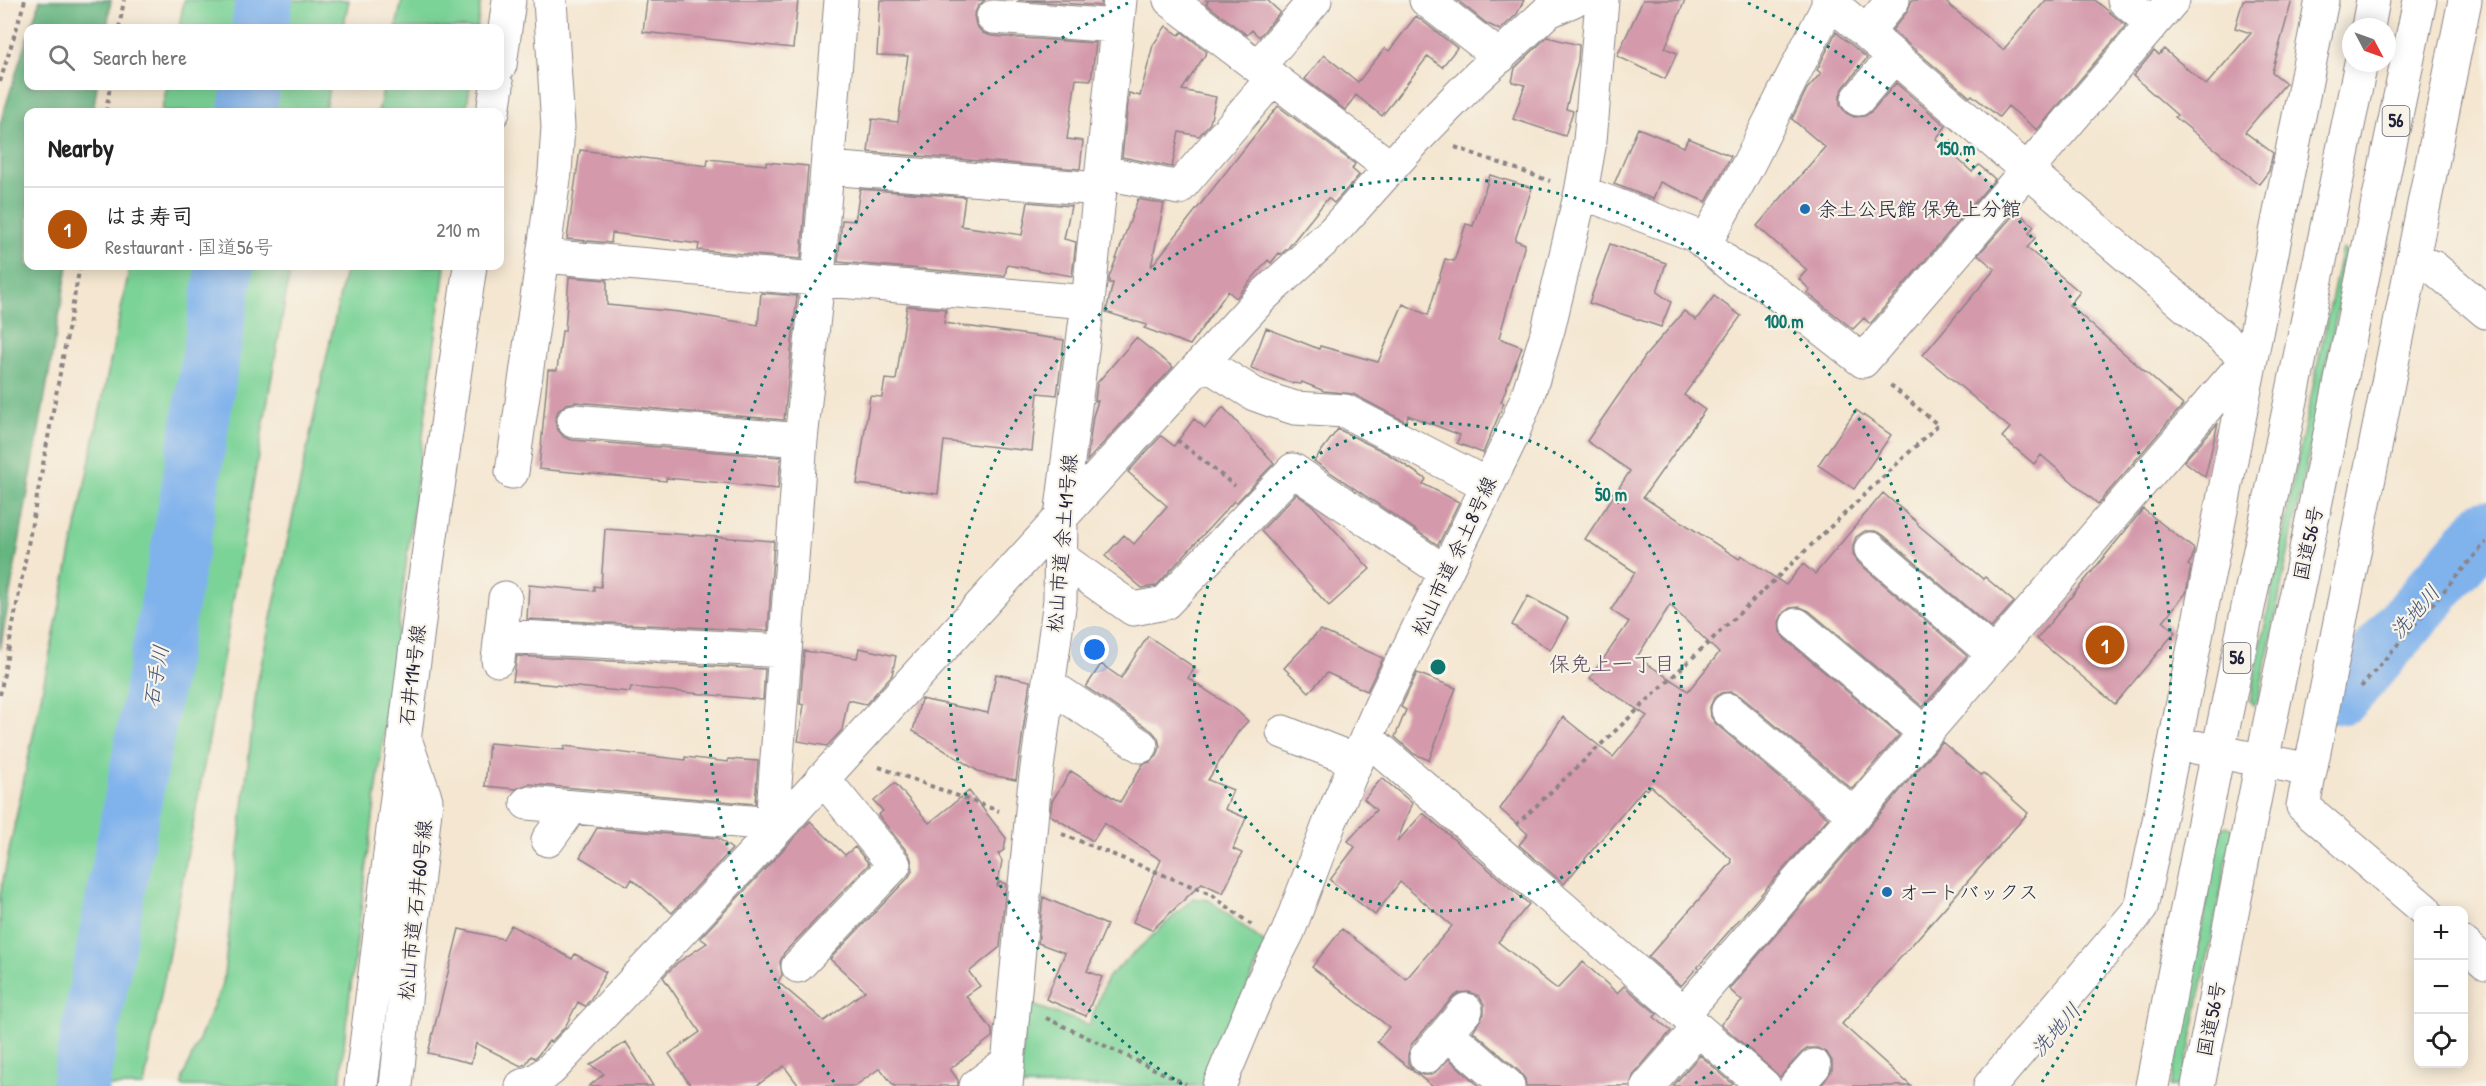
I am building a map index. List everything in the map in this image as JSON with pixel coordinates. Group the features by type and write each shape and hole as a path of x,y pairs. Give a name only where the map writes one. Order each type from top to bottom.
{"main road":[{"path":"504,36 509,0"},
{"path":"512,472 555,172 558,127 550,0"},
{"path":"774,826 801,440 818,278 841,0"},
{"path":"1170,0 1391,168"},
{"path":"827,168 1101,181 1179,188 1266,72 1315,0"},
{"path":"1426,0 1500,57"},
{"path":"522,1086 537,1080 551,1070 774,826 823,778 1263,296 1333,232 1420,135 1547,12 1574,0"},
{"name":"松山市道 余土8号線","path":"1220,1086 1362,750 1510,440 1532,384 1548,330 1581,192 1590,141 1602,0"},
{"path":"1866,32 1893,0"},
{"path":"1581,192 1695,235 1736,270 1762,282 1863,361 2162,12 2124,0"},
{"path":"1990,1086 2141,908 2248,361 2322,0"},
{"path":"2370,18 2373,0"},
{"name":"国道56号","path":"2198,1086 2262,761 2372,241 2420,0"},
{"path":"2420,906 2303,806 2465,0"},
{"path":"1705,243 1748,165 1829,1 2248,361"},
{"path":"993,17 1119,13"},
{"name":"松山市道 余土41号線","path":"1007,1074 1031,823 1060,600 1061,517 1088,302 1119,13"},
{"path":"1858,99 1894,56"},
{"name":"56","path":"2152,1086 2218,752 2359,72"},
{"path":"493,108 496,90"},
{"path":"543,256 1088,302"},
{"path":"2412,261 2433,267 2486,312"},
{"name":"石井114号線","path":"361,1086 421,605 469,270"},
{"path":"1648,1086 1691,1021 1854,815 2248,361"},
{"path":"1203,362 1254,394 1275,402 1295,408 1345,411 1488,485"},
{"path":"594,431 801,440"},
{"path":"1061,558 1133,609 1165,603 1293,470 1445,572"},
{"path":"1871,549 1993,654"},
{"path":"505,598 499,648 785,651"},
{"path":"1797,625 1925,733"},
{"path":"1049,685 1141,746"},
{"path":"1728,710 1854,815"},
{"path":"1283,732 1362,750 1492,848 1764,1086"},
{"name":"松山市道 石井60号線","path":"396,1086 426,800 404,737"},
{"path":"2175,743 2310,770"},
{"path":"798,966 894,865 823,778"},
{"path":"527,803 774,826"},
{"path":"548,840 572,807"},
{"path":"2468,948 2486,963"},
{"path":"1426,1058 1456,1022 1509,1086"},
{"path":"976,1086 1007,1074"},
{"path":"494,1086 501,1086"}],"path":[{"path":"0,82 25,0"},
{"path":"120,24 124,0"},
{"path":"107,108 109,90"},
{"path":"1420,135 1581,192"},
{"path":"0,695 79,270"},
{"path":"1492,848 1938,425 1863,361"},
{"path":"1150,419 1259,505"},
{"path":"2355,695 2486,542"},
{"path":"845,754 1031,823 1211,894 1280,948"},
{"path":"1013,1003 1190,1086"}],"green space":[{"path":"40,0 111,0 108,24 32,24"},
{"path":"184,0 349,0 344,24 180,24"},
{"path":"402,0 481,0 478,24 397,24"},
{"path":"24,48 24,90 96,90 94,108 24,108 24,270 67,270 0,650 0,124"},
{"path":"166,90 329,90 325,108 162,108"},
{"path":"383,90 469,90 467,108 379,108"},
{"path":"2342,249 2349,253 2348,259 2258,701 2253,705 2250,701"},
{"path":"129,270 290,270 211,728 144,1086 0,1086 0,895"},
{"path":"345,270 444,270 340,1086 182,1086 183,1077 223,983 257,684"},
{"path":"2226,826 2233,829 2182,1086 2170,1086 2221,830"},
{"path":"1193,898 1209,900 1266,944 1203,1086 1019,1086 1027,1003 1089,1025 1107,978"}],"building":[{"path":"647,0 798,0 793,48 643,32"},
{"path":"880,0 985,0 978,6 974,15 976,25 983,33 992,36 1096,43 1091,80 1076,79 1067,139 1083,141 1080,169 868,152 872,119 898,122 908,56 877,55"},
{"path":"1018,0 1101,0 1101,6"},
{"path":"1206,0 1267,0 1280,12 1259,37 1252,30 1247,35 1206,4 1208,2"},
{"path":"1457,0 1524,0 1517,14 1500,30 1486,23"},
{"path":"1643,0 1685,0 1665,48 1677,53 1665,79 1617,56"},
{"path":"1912,0 1943,0 2003,50 2046,0 2095,0 2126,26 2037,130 2008,106 1999,117 1972,95 1970,97 1892,30 1907,12"},
{"path":"2243,0 2292,0 2272,72 2286,83 2245,132 2273,153 2269,171 2259,184 2175,117 2177,115 2133,76 2154,51 2159,55 2164,49 2206,85 2251,33 2235,28"},
{"path":"1416,16 1457,48 1442,67 1428,56 1382,116 1356,95 1345,110 1305,79 1324,55 1358,82 1385,48 1389,51"},
{"path":"1166,26 1179,35 1182,32 1207,52 1182,90 1216,97 1210,123 1199,136 1179,132 1172,167 1122,157 1129,93 1140,96 1153,45"},
{"path":"1836,32 1867,58 1840,95 1840,105 1846,113 1854,117 1865,116 1896,83 1946,126 1936,139 1972,172 1979,165 1995,179 1870,324 1864,318 1853,329 1807,293 1810,290 1799,279 1807,270 1757,226 1825,147 1792,119 1807,89 1821,73 1817,70"},
{"path":"1547,37 1579,45 1578,61 1566,109 1573,111 1565,136 1513,119 1525,85 1512,82 1515,68"},
{"path":"1278,106 1355,164 1352,169 1359,175 1354,181 1334,203 1328,198 1288,248 1281,254 1279,253 1271,263 1268,260 1236,298 1228,291 1190,345 1144,328 1147,325 1106,312 1113,283 1109,283 1109,278 1138,199 1164,204 1151,267"},
{"path":"1638,128 1684,147 1688,138 1731,156 1706,202 1660,182 1653,199 1614,184"},
{"path":"580,150 707,166 708,159 766,165 766,162 808,166 801,259 698,250 699,244 612,233 611,243 567,239"},
{"path":"1490,175 1532,188 1515,240 1525,244 1499,338 1522,347 1501,402 1504,403 1483,453 1457,443 1460,435 1408,415 1406,422 1353,394 1324,391 1302,382 1301,384 1291,383 1251,368 1266,328 1319,349 1320,346 1378,362 1403,304 1428,315 1445,259 1454,261 1466,224 1473,226"},
{"path":"860,189 965,197 961,226 1022,235 1028,202 1071,206 1064,239 1076,242 1072,276 1007,265 1005,276 838,262 842,220 855,221"},
{"path":"2017,211 2034,226 2029,233 2035,238 2027,248 2080,292 2069,305 2183,405 2098,504 2041,455 2034,464 2002,437 2010,428 1923,355 1995,269 1978,255"},
{"path":"1610,244 1666,263 1657,292 1671,302 1661,327 1589,303"},
{"path":"569,277 607,280 607,305 679,312 758,325 761,293 797,296 784,420 576,402 566,404 558,411 555,419 557,429 564,437 572,440 781,457 778,489 539,469 548,370 557,370 562,331 565,331"},
{"path":"1714,296 1741,316 1684,395 1705,410 1643,497 1739,559 1741,555 1786,585 1803,564 1815,574 1883,493 1983,579 1985,577 2014,602 1991,628 1883,535 1875,531 1865,531 1856,537 1853,555 1859,563 1967,656 1923,707 1809,611 1800,607 1790,608 1783,613 1779,622 1780,632 1785,639 1899,735 1852,789 1740,696 1731,692 1721,693 1714,698 1710,707 1711,717 1716,724 1828,818 1681,986 1648,957 1732,862 1731,859 1651,786 1647,790 1644,788 1564,884 1519,845 1528,834 1500,809 1563,717 1613,757 1647,716 1590,678 1629,622 1611,610 1635,572 1585,539 1630,471 1587,441 1646,355 1684,311 1696,320","holes":["1670,605 1719,653 1688,691 1637,657"]},
{"path":"907,306 946,309 944,323 1064,340 1057,395 1038,393 1032,451 944,441 938,494 857,484 870,396 882,397 885,379 896,380"},
{"path":"1136,338 1173,367 1087,461 1093,416 1098,401 1095,401 1097,383"},
{"path":"1223,407 1274,463 1236,503 1234,501 1156,586 1142,588 1105,556 1124,535 1134,544 1167,506 1128,472 1161,436 1174,446 1194,419 1205,428"},
{"path":"1856,410 1891,435 1854,489 1818,465"},
{"path":"2218,423 2205,477 2184,461"},
{"path":"1338,429 1388,454 1426,479 1423,484 1459,502 1438,545 1314,461"},
{"path":"1296,494 1313,506 1370,569 1329,606 1261,531"},
{"path":"2143,509 2194,549 2188,565 2191,567 2186,593 2163,621 2175,632 2115,704 2037,639"},
{"path":"605,529 774,541 768,631 527,619 529,585 594,591 594,586 601,587"},
{"path":"1528,596 1568,618 1550,650 1512,625"},
{"path":"1320,630 1383,658 1367,691 1327,673 1309,692 1284,668"},
{"path":"1148,636 1195,668 1188,678 1236,710 1248,721 1238,732 1208,780 1233,790 1225,809 1246,818 1233,849 1242,853 1223,893 1202,883 1152,930 1133,922 1161,860 1104,823 1093,841 1050,815 1052,801 1071,771 1120,802 1143,764 1157,756 1160,747 1158,738 1152,731 1086,687 1101,664 1121,678"},
{"path":"859,648 896,656 892,675 866,704 848,700 842,730 827,746 798,741 804,705 800,704 804,651 857,658"},
{"path":"517,656 765,669 763,700 631,687 630,692 513,681"},
{"path":"1417,673 1456,688 1429,760 1414,754 1395,737 1406,710 1401,707"},
{"path":"996,674 1030,681 1016,780 981,773 913,731 921,699 988,713"},
{"path":"1942,742 1981,775 1983,773 2028,813 1842,1024 1911,1086 1821,1086 1832,1070 1832,1061 1827,1053 1817,1048 1808,1048 1801,1053 1780,1077 1721,1024 1742,1001 1729,989"},
{"path":"489,743 564,750 564,746 685,760 685,757 728,762 728,759 758,761 755,804 529,784 516,789 485,786"},
{"path":"1382,778 1412,803 1397,842 1423,813 1529,904 1498,942 1557,989 1583,962 1617,993 1624,986 1657,1014 1654,1017 1671,1031 1634,1074 1630,1086 1526,1086 1525,1079 1520,1072 1473,1031 1484,1014 1484,1004 1479,996 1469,992 1459,993 1452,998 1411,1045 1408,1063 1413,1071 1377,1042 1389,1027 1312,967 1342,929 1406,979 1452,926 1400,882 1375,915 1330,880 1355,847 1348,841 1376,810 1364,799"},
{"path":"895,783 929,823 969,791 1006,838 1004,850 998,854 1002,861 997,887 1000,882 1006,884 1000,947 969,972 980,986 966,996 992,1030 992,1037 950,1069 958,1080 958,1086 894,1086 880,1068 855,1086 799,1086 784,1066 756,1086 691,1086 669,1054 700,1032 663,977 677,963 707,943 700,938 810,821 845,855 855,847 869,864 784,953 780,962 782,975 778,982 824,1021 865,991 830,959 908,878 912,871 909,854 878,815 883,811 874,801"},
{"path":"597,828 718,838 732,849 672,913 632,879 628,886 580,857"},
{"path":"1043,897 1107,925 1087,971 1102,977 1086,1016 1046,999 1065,953 1038,943"},
{"path":"511,925 572,959 575,954 606,972 590,1000 585,1006 578,1002 565,1027 535,1058 531,1056 526,1064 521,1066 476,1043 471,1063 428,1053 459,929 503,939"},
{"path":"626,1042 653,1086 589,1086 604,1074 590,1065"},
{"path":"1700,1055 1733,1084 1730,1086 1673,1086"},
{"path":"1449,1059 1479,1086 1432,1086 1415,1072 1432,1075"}],"waterway":[{"name":"石手川","path":"261,24 264,0"},
{"name":"石手川","path":"248,108 250,90"},
{"name":"石手川","path":"80,1086 185,520 224,270"},
{"name":"洗地川","path":"2343,695 2486,529"}],"place":[{"name":"余土公民館 保免上分館","path":"1805,209"},
{"name":"はま寿司","path":"2105,645"},
{"name":"オートバックス","path":"1887,892"}],"district":[{"name":"保免上一丁目","path":"1612,664"}]}
